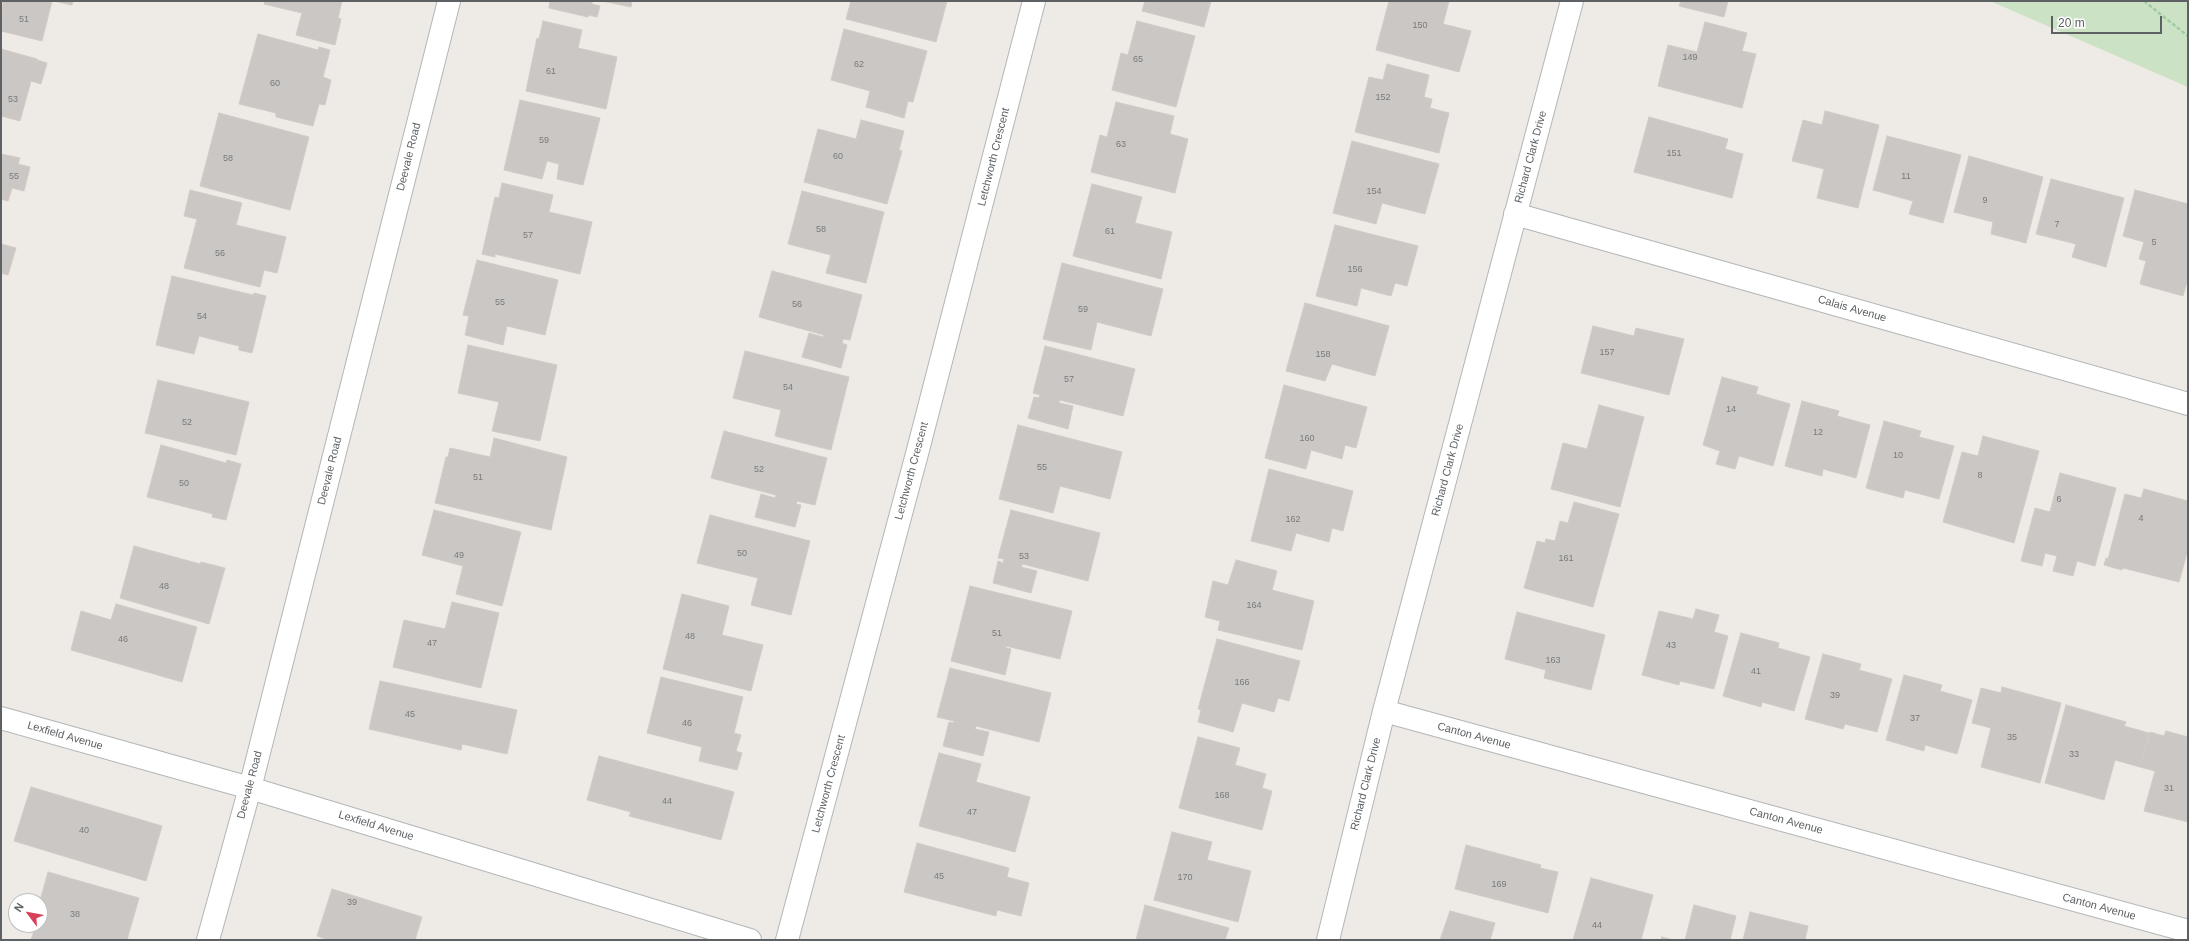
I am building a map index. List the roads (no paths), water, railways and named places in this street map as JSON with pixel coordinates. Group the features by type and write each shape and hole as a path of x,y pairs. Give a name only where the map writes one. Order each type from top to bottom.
{"street":[{"name":"Deevale Road","path":"208,940 250,788 449,1"},
{"name":"Letchworth Crescent","path":"787,940 918,450 1034,1"},
{"name":"Richard Clark Drive","path":"1328,940 1384,711 1572,1"},
{"name":"Calais Avenue","path":"1515,214 2188,404"},
{"name":"Canton Avenue","path":"1384,711 2188,931"},
{"name":"Lexfield Avenue","path":"1,718 250,788 750,940"}]}
